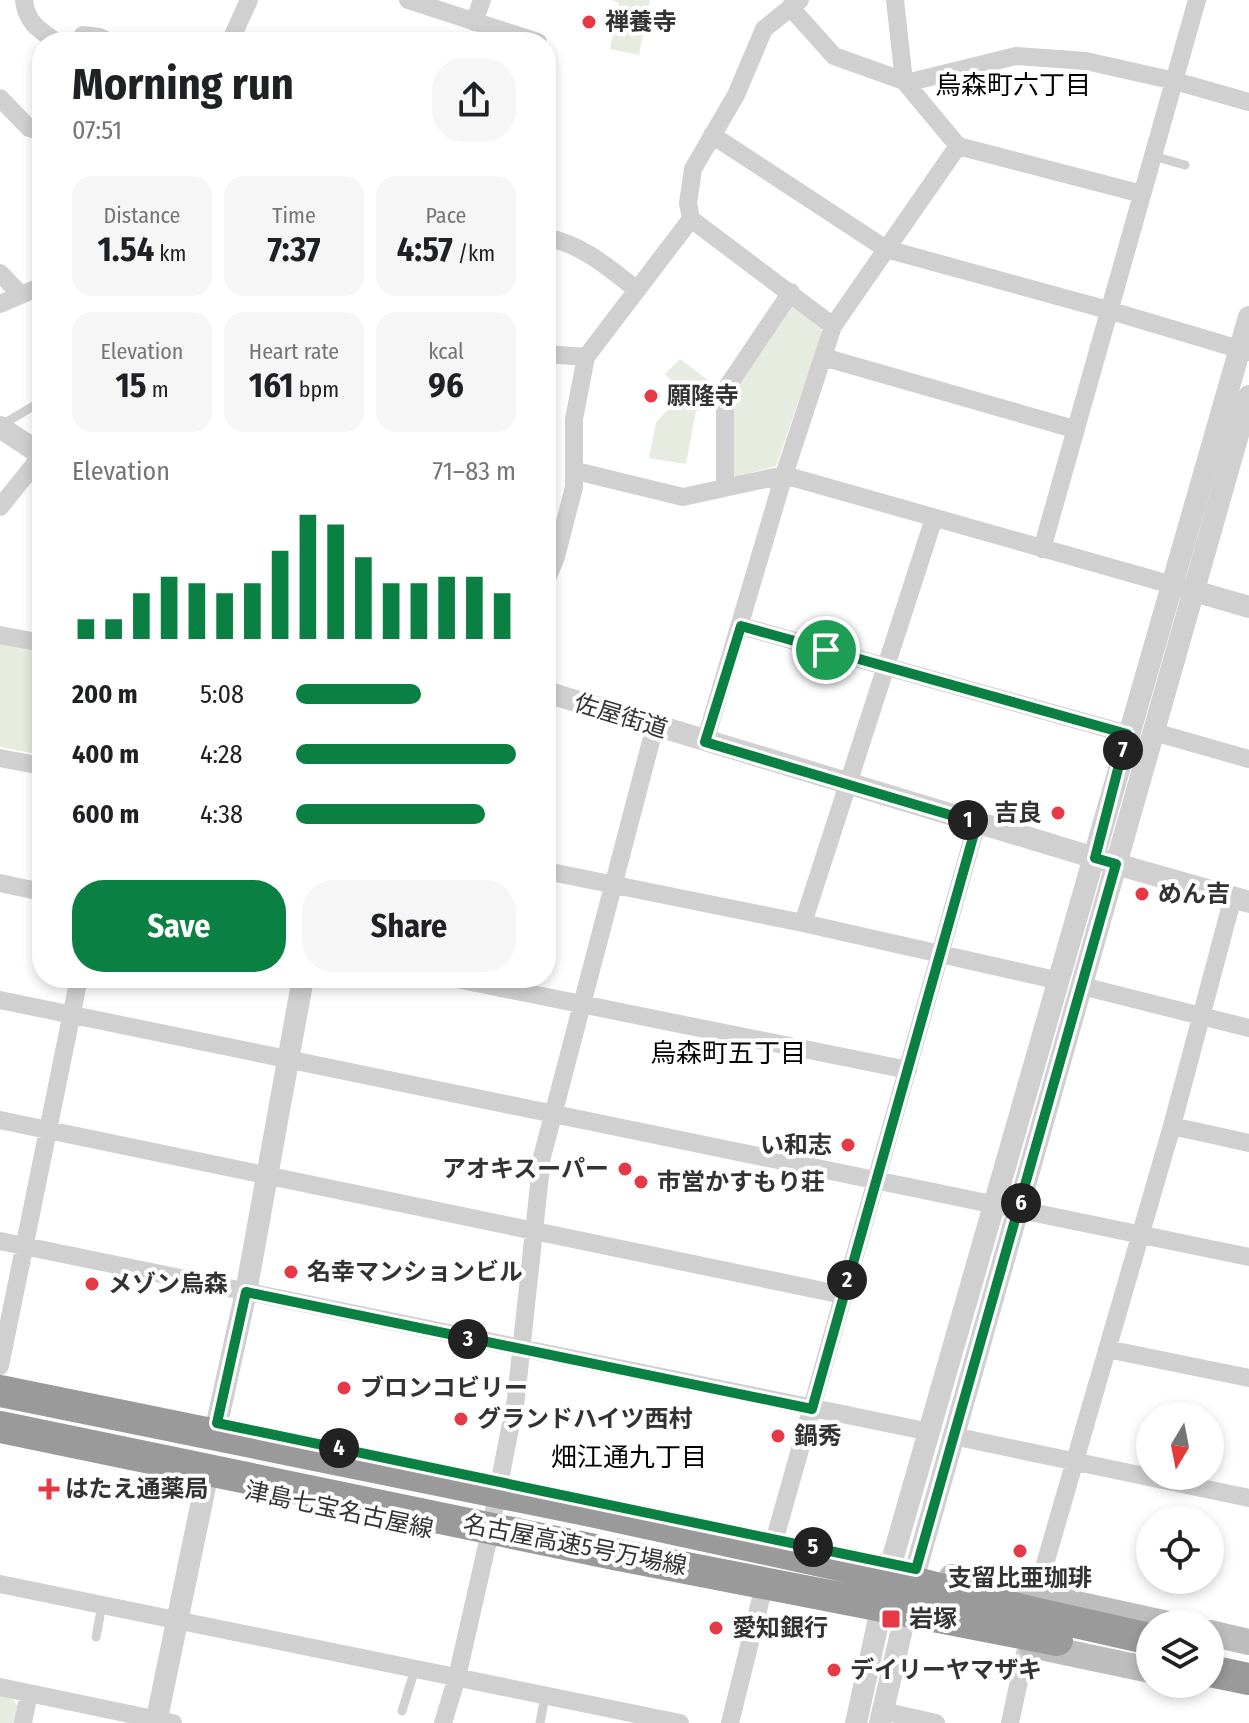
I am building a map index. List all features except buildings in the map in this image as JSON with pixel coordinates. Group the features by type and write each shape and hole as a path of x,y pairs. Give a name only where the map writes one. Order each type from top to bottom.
{"highway":[{"name":"名古屋高速5号万場線","path":"0,1391 203,1427 881,1574 1136,1636"},
{"path":"0,1405 169,1434 203,1427"},
{"path":"0,1414 240,1458 617,1535 871,1593 1025,1639"},
{"name":"名古屋高速5号万場線","path":"0,1427 1025,1639 1136,1657"},
{"path":"1224,1654 1249,1659"},
{"path":"1224,1674 1249,1679"}],"main road":[{"path":"0,1381 203,1427 500,1481 775,1538 1136,1617"},
{"name":"津島七宝名古屋線","path":"0,1439 488,1541 892,1619 1025,1639 1136,1667"},
{"path":"1224,1636 1249,1642"},
{"path":"1224,1685 1249,1690"}],"street":[{"path":"24,0 25,13 34,27 42,32"},
{"path":"235,32 249,0"},
{"path":"408,0 506,32"},
{"path":"474,22 482,0"},
{"path":"895,0 905,82"},
{"path":"1042,549 1197,0"},
{"path":"833,326 691,219 688,203 693,169 736,95 764,29 795,4 834,56 905,82 958,146 1142,194"},
{"path":"905,82 1016,56 1086,61 1249,102"},
{"path":"0,98 32,129"},
{"path":"712,135 886,249 1244,351"},
{"path":"705,742 784,475 833,326 958,146"},
{"path":"556,557 576,471 574,419 586,357 691,219"},
{"path":"556,239 590,253 637,290"},
{"path":"0,273 21,295"},
{"path":"0,304 32,290"},
{"path":"725,488 725,390 791,292"},
{"path":"935,1723 882,1717 892,1619 930,1432 1060,981 1154,732 1183,588 1244,351 1249,317"},
{"path":"556,355 586,357"},
{"path":"823,357 1074,429"},
{"path":"903,1566 953,1436 1082,986 1127,734 1183,588 1249,396"},
{"path":"0,427 32,448"},
{"path":"0,507 32,467"},
{"path":"576,471 683,497 784,475 1249,607"},
{"path":"803,923 934,518"},
{"path":"741,626 1127,734"},
{"path":"0,635 32,641"},
{"name":"佐屋街道","path":"556,695 1241,900"},
{"path":"443,1723 457,1677 488,1541 523,1350 542,1157 655,726"},
{"path":"1154,732 1249,759"},
{"path":"0,758 32,764"},
{"path":"775,1538 977,823"},
{"path":"556,873 803,923 1060,981"},
{"path":"0,883 32,890"},
{"path":"1036,1595 1172,1126 1200,1016 1241,900"},
{"path":"1082,986 1249,1028"},
{"path":"0,1366 77,988"},
{"path":"203,1427 246,1292 301,988"},
{"path":"498,988 908,1070"},
{"path":"0,1000 1249,1257"},
{"path":"0,1120 843,1295"},
{"path":"1172,1126 1249,1143"},
{"path":"0,1241 930,1432"},
{"path":"1107,1349 1249,1378"},
{"path":"953,1436 1249,1498"},
{"path":"0,1687 162,1722 177,1620 206,1482"},
{"path":"0,1584 658,1721 680,1723"},
{"path":"730,1723 762,1594"},
{"path":"856,1723 892,1619"},
{"path":"1010,1723 1025,1639"},
{"path":"23,1723 29,1693"}],"lane":[{"path":"1153,156 1185,165"},
{"path":"0,427 32,407"},
{"path":"96,1637 102,1605"},
{"path":"402,1711 415,1669"},
{"path":"540,1723 545,1696"}],"shaded area":[{"path":"612,0 650,0 639,55 610,49 619,3"},
{"path":"792,299 822,323 821,336 776,466 729,479 731,391"},
{"path":"680,359 720,389 717,407 696,411 686,464 649,458 656,422 684,393 665,374"},
{"path":"0,642 32,648 32,753 0,747"},
{"path":"0,1696 13,1699 18,1707 15,1723 0,1723"}],"place":[{"name":"禅養寺","path":"589,22"},
{"name":"願隆寺","path":"651,396"},
{"name":"吉良","path":"1058,813"},
{"name":"めん吉","path":"1142,894"},
{"name":"い和志","path":"848,1145"},
{"name":"アオキスーパー","path":"625,1169"},
{"name":"市営かすもり荘","path":"641,1182"},
{"name":"名幸マンションビル","path":"291,1272"},
{"name":"メゾン烏森","path":"92,1284"},
{"name":"ブロンコビリー","path":"344,1388"},
{"name":"グランドハイツ西村","path":"461,1419"},
{"name":"鍋秀","path":"778,1436"},
{"name":"はたえ通薬局","path":"49,1489"},
{"name":"支留比亜珈琲","path":"1020,1551"},
{"name":"岩塚","path":"891,1619"},
{"name":"愛知銀行","path":"716,1628"},
{"name":"デイリーヤマザキ","path":"834,1670"}],"district":[{"name":"烏森町六丁目","path":"1013,85"},
{"name":"烏森町五丁目","path":"728,1053"},
{"name":"畑江通九丁目","path":"629,1457"}],"route":[{"path":"741,626 826,650 1127,734 1095,858 1116,864 916,1569 217,1423 246,1292 812,1409 977,823 705,742 741,626"}]}
